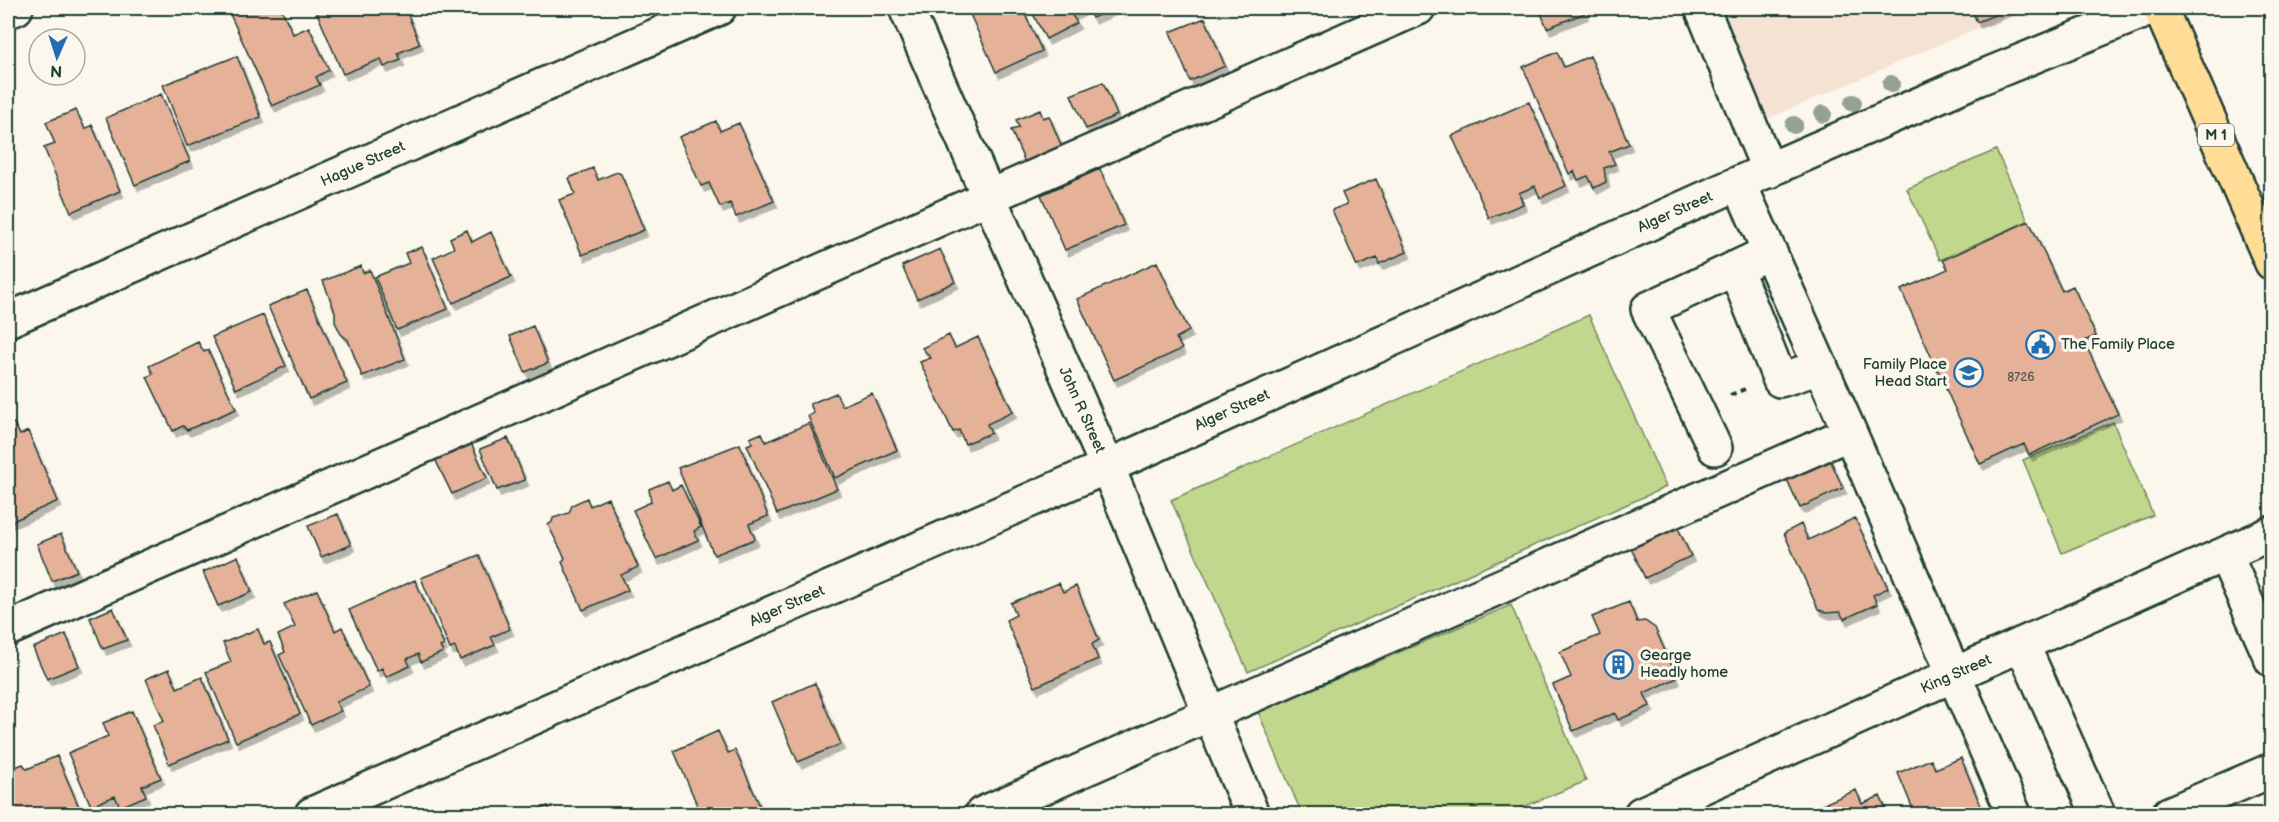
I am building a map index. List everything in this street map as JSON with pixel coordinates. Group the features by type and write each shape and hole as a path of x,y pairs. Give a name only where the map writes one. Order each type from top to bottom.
{"main road":[{"name":"M 1","path":"2160,8 2271,263"}],"street":[{"path":"8,11 16,8"},
{"name":"Hague Street","path":"8,320 719,8"},
{"name":"John R Street","path":"906,8 1107,466 1252,814"},
{"path":"8,629 1418,8"},
{"path":"1702,8 1754,177 1770,252 2014,814"},
{"name":"Alger Street","path":"312,814 1107,466 1754,177 1988,75 2152,8"},
{"path":"1715,448 1648,309 1770,252"},
{"path":"1735,268 1780,380 1821,367"},
{"path":"982,814 1850,433"},
{"name":"King Street","path":"1641,814 2271,533"},
{"path":"2225,554 2271,660"},
{"path":"2022,644 2098,814"},
{"path":"2169,814 2271,770"}],"path":[{"path":"1720,400 1752,386"}],"shaded area":[{"path":"1719,8 2024,8 1767,119"}],"green space":[{"path":"1996,150 2028,221 1940,260 1907,189"},
{"path":"1589,315 1666,487 1248,672 1171,500"},
{"path":"2113,422 2153,515 2062,553 2023,460"},
{"path":"1511,605 1586,781 1506,814 1302,814 1258,712"}],"building":[{"path":"239,8 281,8 293,34 309,27 329,70 316,77 320,85 272,106 229,12"},
{"path":"315,8 405,8 420,44 398,53 401,60 384,67 381,59 343,74"},
{"path":"980,8 1022,8 1042,51 996,72 969,12"},
{"path":"1030,8 1080,8 1081,10 1072,15 1077,23 1046,39"},
{"path":"1087,8 1115,8 1092,18"},
{"path":"1539,8 1583,8 1585,13 1547,28"},
{"path":"1971,8 2012,8 1977,22"},
{"path":"1205,18 1225,66 1190,81 1170,32"},
{"path":"1557,52 1564,67 1590,56 1629,144 1609,152 1615,164 1604,168 1606,182 1594,188 1588,176 1578,180 1574,171 1569,174 1523,67"},
{"path":"237,56 261,117 187,146 163,85"},
{"path":"1103,82 1117,115 1086,129 1071,95"},
{"path":"161,94 190,161 135,185 106,118"},
{"path":"1529,102 1566,186 1540,198 1535,186 1519,193 1523,204 1489,218 1452,136"},
{"path":"76,110 85,129 92,125 120,191 71,212 44,148 55,144 46,122"},
{"path":"1040,110 1043,118 1049,116 1064,152 1027,167 1011,130 1019,128 1016,120"},
{"path":"716,121 720,131 739,123 774,201 736,217 730,203 720,207 709,183 701,186 679,137"},
{"path":"593,168 598,180 617,172 621,174 644,230 582,255 559,200 575,194 569,178"},
{"path":"1100,169 1124,225 1065,250 1041,195"},
{"path":"1376,179 1407,252 1379,264 1377,258 1357,266 1332,210 1347,204 1342,193"},
{"path":"2029,221 2062,291 2073,286 2096,336 2084,341 2118,414 2029,455 2024,444 1980,464 1901,290 1948,269 1943,260"},
{"path":"467,230 472,242 491,232 511,277 453,303 433,258 454,248 450,238"},
{"path":"422,247 448,309 397,330 375,277 409,263 405,253"},
{"path":"940,249 955,282 917,299 902,266"},
{"path":"1157,262 1189,331 1176,338 1182,349 1114,380 1077,299"},
{"path":"361,266 363,273 370,270 405,359 362,376 348,340 341,334 335,322 335,312 323,281"},
{"path":"307,290 347,383 309,399 268,306"},
{"path":"263,315 286,366 236,389 212,337"},
{"path":"533,326 548,363 525,372 510,336"},
{"path":"949,335 955,348 978,337 1013,412 987,424 991,433 965,444 959,430 953,432 920,362 931,358 922,348"},
{"path":"198,342 204,352 208,350 236,409 187,430 183,426 173,431 147,377 153,374 149,366"},
{"path":"836,393 842,406 872,393 897,450 835,478 808,416 814,413 810,404"},
{"path":"14,423 20,435 28,431 58,501 8,523 8,425"},
{"path":"809,423 837,489 777,514 747,445 752,443 750,438 762,433 766,442"},
{"path":"508,438 525,480 497,490 480,449"},
{"path":"471,443 487,478 452,494 435,459"},
{"path":"740,444 768,516 749,524 755,539 714,555 678,468"},
{"path":"1828,455 1843,488 1800,508 1785,475"},
{"path":"668,481 672,490 681,485 701,527 694,531 698,540 656,559 633,510 651,502 649,489"},
{"path":"587,498 590,506 608,498 638,567 621,575 628,590 583,610 562,562 565,558 548,525 553,518 569,513 572,505"},
{"path":"338,514 351,545 321,557 308,526"},
{"path":"1855,518 1888,588 1873,595 1877,604 1844,619 1840,612 1826,613 1818,609 1784,533 1801,524 1808,540"},
{"path":"1677,526 1691,556 1645,578 1631,548"},
{"path":"61,534 77,571 52,581 37,544"},
{"path":"479,555 510,629 491,637 495,645 460,660 455,647 450,649 421,578"},
{"path":"238,556 252,592 218,606 203,572"},
{"path":"415,580 444,645 440,647 443,652 421,662 418,654 407,659 410,666 386,677 382,668 377,671 349,610"},
{"path":"1059,583 1063,592 1076,586 1099,640 1092,644 1098,659 1035,687 1006,620 1016,615 1011,603"},
{"path":"317,590 335,631 342,627 369,687 336,702 341,711 311,725 279,655 285,652 278,635 295,627 284,604"},
{"name":"Gearge Headly home","path":"1629,602 1637,622 1645,621 1655,628 1677,678 1644,693 1650,706 1618,720 1615,713 1573,731 1553,685 1571,677 1560,652 1600,635 1592,617"},
{"path":"113,608 127,640 103,649 90,618"},
{"path":"258,629 264,644 270,642 300,714 236,742 206,672 231,662 223,643"},
{"path":"66,634 79,666 47,679 33,648"},
{"path":"169,669 177,688 202,677 228,739 169,764 153,725 164,721 146,679"},
{"path":"815,683 841,744 798,762 772,702"},
{"path":"132,711 161,778 142,786 146,796 120,807 115,796 91,806 68,753 108,736 103,723"},
{"path":"718,731 728,753 735,750 763,813 701,814 674,751"},
{"path":"57,756 79,807 76,814 18,814 8,789 8,770 23,764 27,769"},
{"path":"1961,758 1984,814 1915,814 1898,773 1931,759 1935,769"},
{"path":"1856,790 1862,804 1880,796 1888,814 1823,814 1819,806"},
{"path":"548,806 552,814 529,814"}],"place":[{"name":"The Family Place","path":"2040,344"},
{"name":"Family Place Head Start","path":"1968,373"},
{"name":"Gearge Headly home","path":"1619,664"}]}
